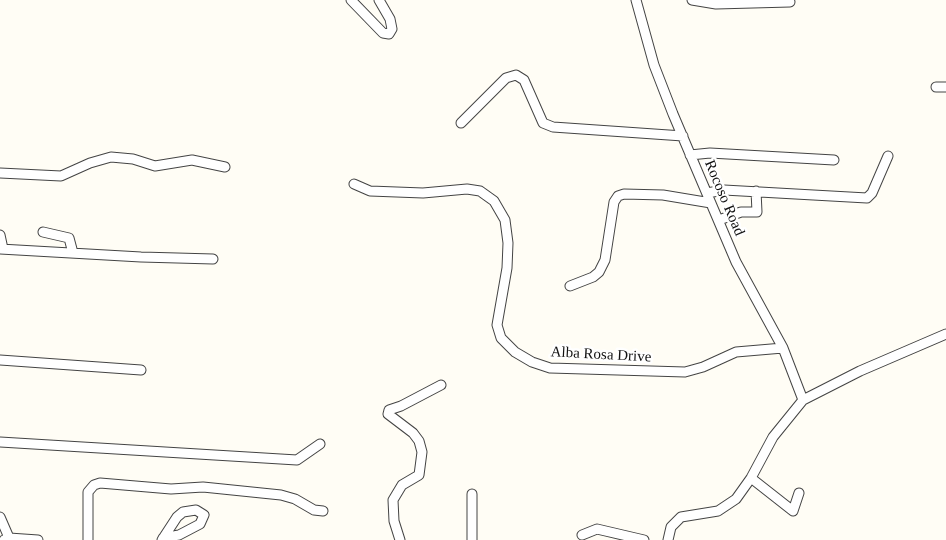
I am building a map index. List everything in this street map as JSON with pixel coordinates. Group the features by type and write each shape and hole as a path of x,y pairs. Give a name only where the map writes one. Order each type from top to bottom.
{"street":[{"path":"351,0 383,33 389,34 392,29 390,19 379,0"},
{"name":"Rocoso Road","path":"636,0 654,65 690,155 736,262 783,348 803,400"},
{"path":"692,0 716,4 790,2"},
{"path":"461,122 506,78 516,75 524,80 543,123 553,127 683,136"},
{"path":"690,155 710,153 834,160"},
{"path":"707,193 724,190 756,191 866,198 872,194 888,156"},
{"path":"0,174 62,176 90,163 111,157 134,159 154,166 192,160 225,167"},
{"name":"Alba Rosa Drive","path":"354,184 370,191 422,193 467,188 480,191 494,201 505,220 508,243 507,268 497,325 501,338 515,352 532,362 550,368 685,372 703,367 736,352 783,348"},
{"path":"719,220 741,212 757,212 756,191"},
{"path":"570,286 593,278 599,272 605,260 614,202 618,196 624,194 663,195 711,202"},
{"path":"43,232 69,238 73,253"},
{"path":"0,235 2,249 213,259"},
{"path":"668,540 669,531 678,519 686,515 724,509 736,499 751,478 773,437 803,400 860,371 946,334"},
{"path":"0,360 141,370"},
{"path":"400,540 394,521 393,500 402,485 419,475 422,452 419,441 413,433 388,414 389,410 401,406 441,385"},
{"path":"0,442 297,460 320,444"},
{"path":"751,478 793,510 799,493"},
{"path":"88,540 88,495 91,487 100,483 171,488 203,487 280,495 295,499 314,510 323,511"},
{"path":"472,494 472,540"},
{"path":"0,517 8,539 38,540"},
{"path":"582,535 597,529 644,540"}]}
